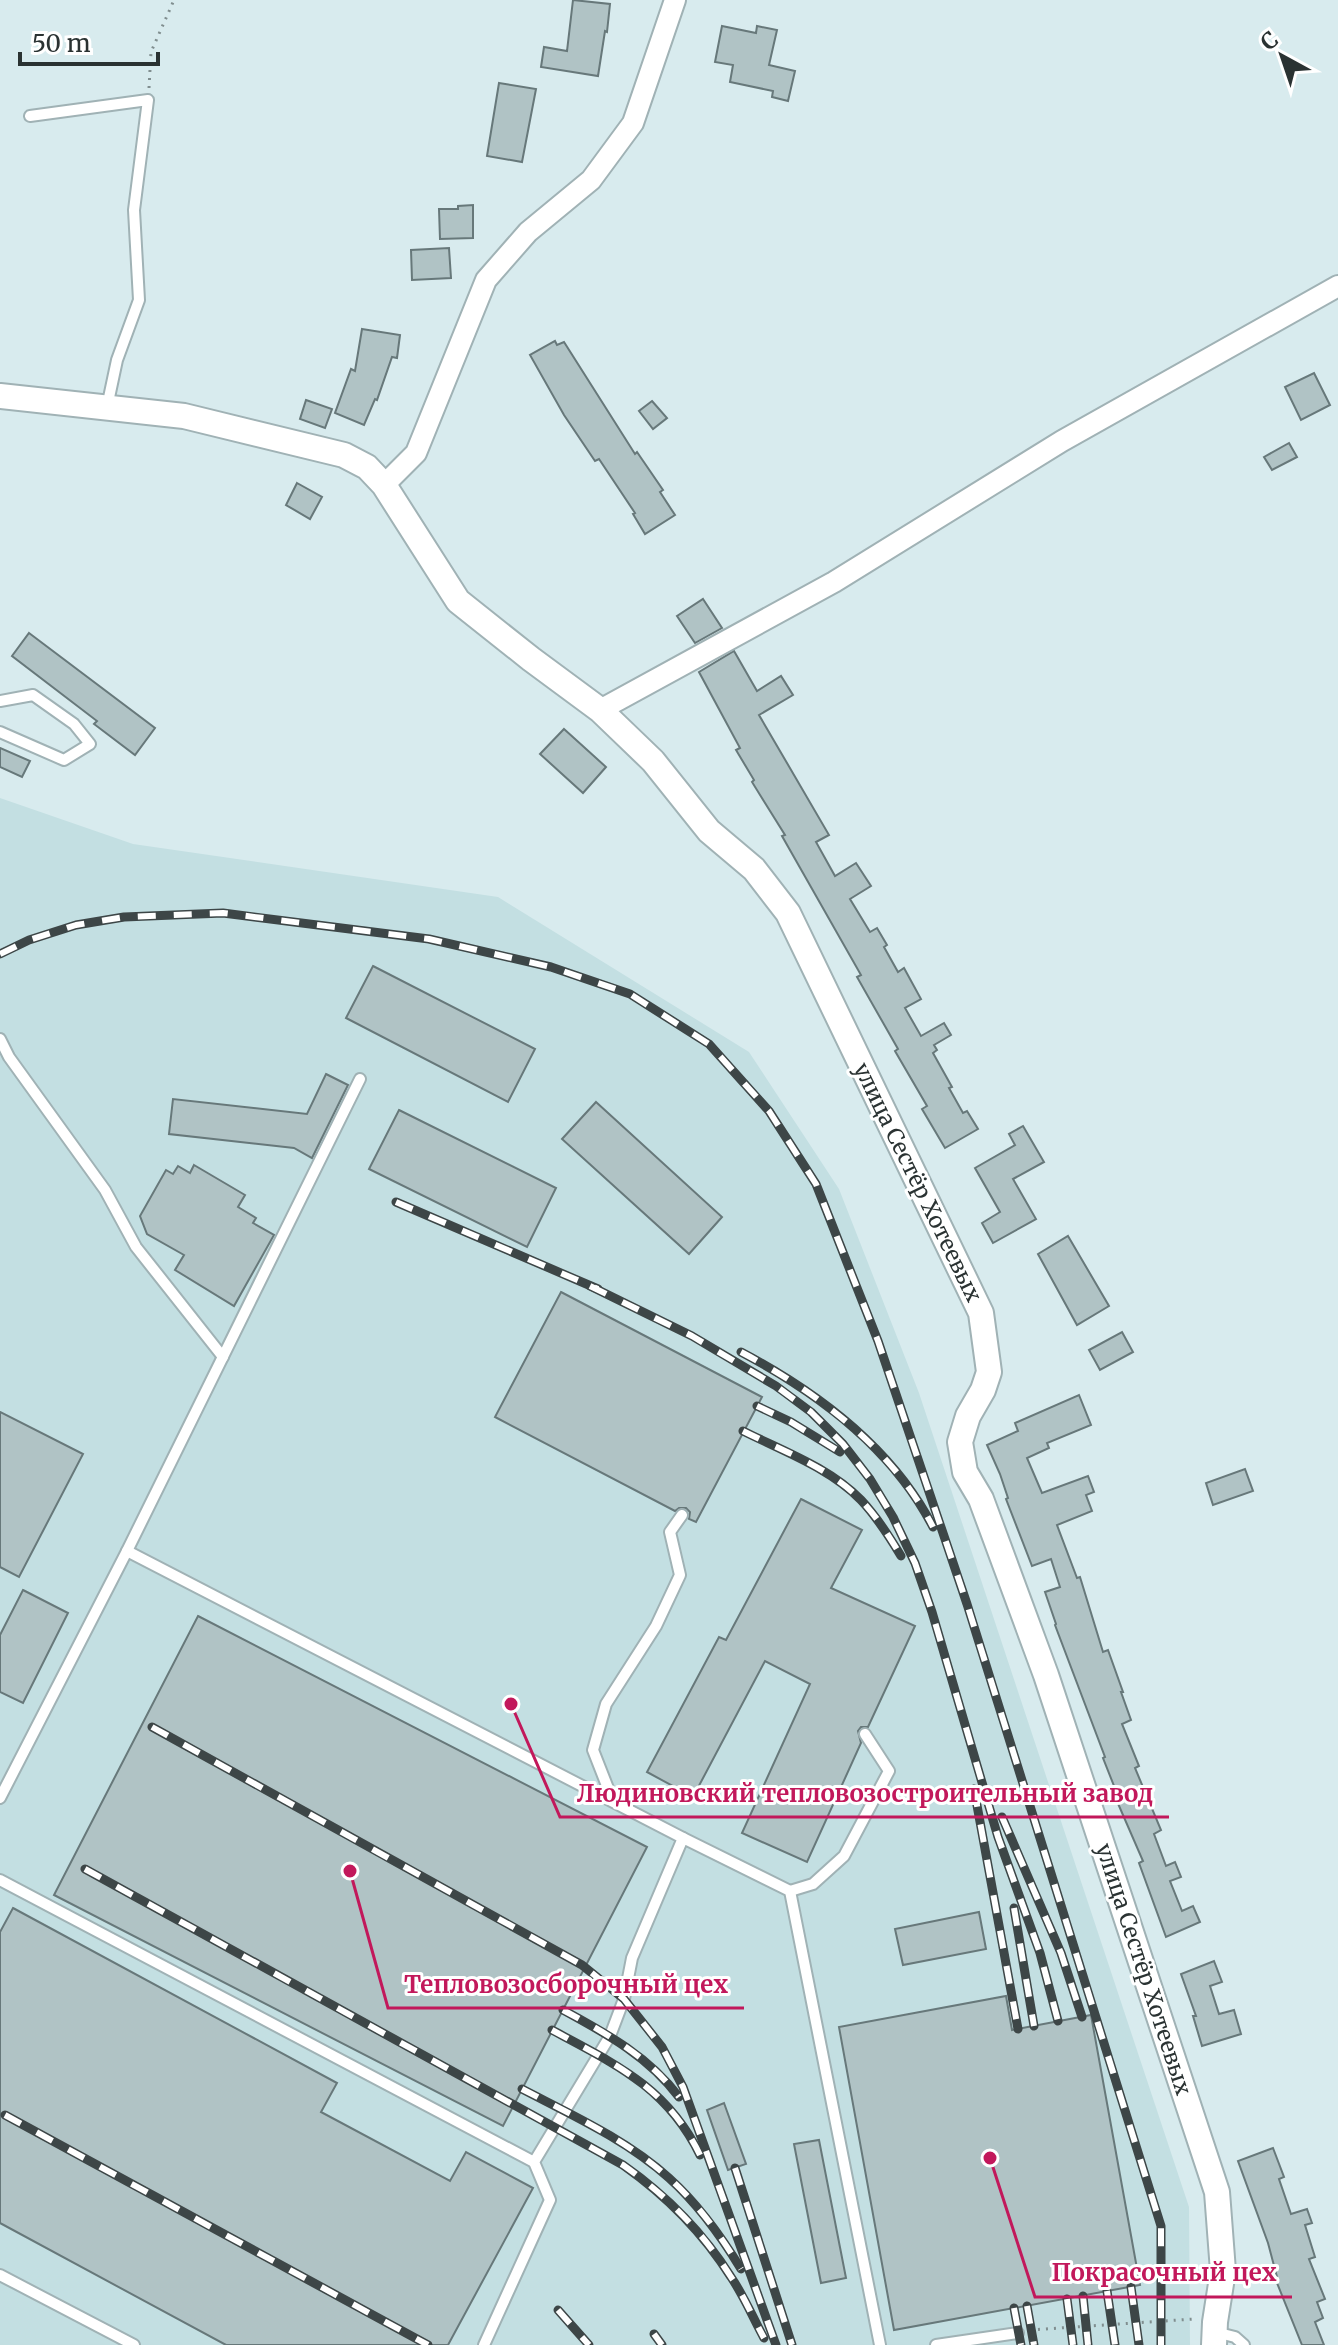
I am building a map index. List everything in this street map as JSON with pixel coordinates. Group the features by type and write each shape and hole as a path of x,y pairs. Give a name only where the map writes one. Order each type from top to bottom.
{"street":[{"path":"384,485 416,453 486,280 528,232 591,180 633,123 675,0"},
{"path":"600,710 834,582 1062,441 1338,286"},
{"name":"улица Сестёр Хотеевых","path":"0,396 184,416 344,455 367,467 384,485 458,601 600,710 653,761 709,831 754,869 788,913 981,1313 989,1372 968,1416 960,1442 965,1472 981,1499 1046,1675 1217,2192 1223,2271 1215,2333"}],"lane":[{"path":"30,116 148,100 134,210 139,300 117,360 107,407"},
{"path":"0,701 33,695 74,724 90,744 64,760 0,732"},
{"path":"0,1039 9,1057 105,1190 136,1247 223,1357"},
{"path":"0,1798 127,1551 360,1079"},
{"path":"613,1801 593,1750 606,1704 656,1626 680,1575 670,1532 682,1515"},
{"path":"127,1551 790,1891 813,1884 844,1856 889,1771 865,1734"},
{"path":"534,2162 610,2036 624,1999 632,1958 683,1838"},
{"path":"0,1880 534,2162 550,2200 484,2345"},
{"path":"790,1891 880,2345"},
{"path":"0,2275 134,2345"},
{"path":"936,2345 1018,2333"},
{"path":"1215,2333 1235,2337 1244,2345"}],"path":[{"path":"148,100 151,52 174,0"},
{"path":"1018,2333 1051,2327 1190,2319 1215,2333"}],"shaded area":[{"path":"0,798 133,844 498,897 749,1052 839,1189 919,1393 1189,2207 1190,2345 0,2345"}],"building":[{"path":"573,0 610,4 598,76 541,67 544,47 567,51"},
{"path":"722,26 756,33 757,26 777,30 769,65 795,71 788,101 772,97 773,91 730,82 733,65 715,62"},
{"path":"499,83 536,89 522,162 487,156"},
{"path":"473,205 473,238 440,239 439,209"},
{"path":"449,248 451,278 412,280 411,250"},
{"path":"362,329 400,335 397,358 392,357 377,400 364,425 335,413 351,369 355,371"},
{"path":"555,341 557,345 564,342 635,454 637,452 663,490 660,492 675,515 645,534 635,513 599,459 595,461 564,415 530,355"},
{"path":"1314,373 1330,405 1301,420 1285,387"},
{"path":"306,400 332,409 325,428 300,419"},
{"path":"652,401 667,418 653,429 639,411"},
{"path":"1289,443 1297,457 1272,470 1264,457"},
{"path":"297,483 322,497 310,519 286,505"},
{"path":"703,599 722,628 695,643 677,616"},
{"path":"29,633 155,728 135,755 94,724 97,721 12,656"},
{"path":"734,651 757,691 781,676 793,695 759,715 829,835 816,842 835,876 856,863 871,886 850,899 870,932 877,928 898,972 904,968 921,999 905,1008 921,1036 944,1023 951,1035 934,1045 937,1050 933,1053 963,1113 967,1111 978,1129 945,1148 922,1109 927,1106 895,1051 898,1049 857,977 861,975 782,836 785,835 752,782 754,780 736,750 740,748 699,672"},
{"path":"564,729 606,767 583,793 540,754"},
{"path":"0,748 30,761 22,777 0,767"},
{"path":"373,966 535,1049 508,1102 346,1018"},
{"path":"326,1074 348,1085 312,1158 294,1148 169,1134 173,1099 307,1114"},
{"path":"596,1102 722,1217 689,1254 562,1139"},
{"path":"399,1110 556,1188 527,1247 369,1169"},
{"path":"1023,1126 1044,1162 1013,1179 1036,1219 993,1243 982,1223 1000,1212 975,1168 1015,1145 1009,1134"},
{"path":"194,1165 245,1195 238,1207 256,1218 253,1223 274,1235 234,1306 175,1270 184,1255 147,1234 140,1216 166,1170 173,1174 178,1166 190,1173"},
{"path":"1068,1236 1109,1306 1077,1325 1038,1254"},
{"path":"561,1292 762,1397 696,1522 689,1519 690,1512 686,1508 675,1511 495,1417"},
{"path":"1122,1332 1133,1352 1100,1370 1089,1350"},
{"path":"1079,1395 1091,1425 1047,1443 1049,1448 1027,1458 1042,1493 1088,1476 1094,1492 1086,1495 1092,1511 1057,1525 1077,1578 1080,1577 1103,1652 1108,1650 1123,1692 1131,1720 1122,1724 1139,1766 1135,1768 1161,1830 1154,1834 1166,1866 1175,1862 1181,1877 1170,1881 1182,1911 1193,1906 1200,1922 1166,1937 1139,1863 1143,1861 1113,1792 1116,1791 1105,1757 1055,1625 1045,1592 1060,1587 1051,1559 1032,1566 987,1445 1018,1431 1015,1423"},
{"path":"0,1412 83,1454 19,1577 0,1567"},
{"path":"1245,1469 1253,1491 1213,1505 1206,1483"},
{"path":"801,1499 862,1530 831,1588 915,1626 868,1727 861,1727 858,1731 861,1743 807,1862 742,1833 810,1684 765,1661 693,1797 647,1772 719,1637 726,1640"},
{"path":"23,1590 68,1613 23,1703 0,1692 0,1635"},
{"path":"198,1616 647,1847 503,2126 54,1895"},
{"path":"13,1908 337,2083 321,2112 450,2181 466,2152 533,2188 448,2345 226,2345 0,2223 0,1932"},
{"path":"979,1912 986,1949 903,1965 895,1929"},
{"path":"1214,1961 1222,1982 1210,1986 1219,2014 1234,2010 1241,2034 1202,2046 1193,2016 1196,2016 1181,1974"},
{"path":"1006,1996 1012,2030 1091,2015 1140,2285 894,2330 839,2027"},
{"path":"724,2103 746,2164 728,2170 707,2110"},
{"path":"819,2140 846,2278 821,2283 794,2144"},
{"path":"1273,2148 1284,2177 1279,2179 1291,2214 1307,2209 1312,2223 1305,2225 1315,2257 1309,2259 1325,2299 1317,2302 1323,2318 1315,2322 1324,2345 1302,2345 1275,2278 1268,2243 1238,2161"}],"railway":[{"path":"0,954 29,940 76,925 124,917 223,913 429,939 551,967 630,994 709,1044 769,1111 816,1184 878,1341 967,1604 1161,2226 1161,2345"},
{"path":"396,1202 598,1289"},
{"path":"590,1286 692,1336 776,1386 811,1412 843,1444 870,1479 915,1563 932,1612 998,1837 1040,1953 1058,2021"},
{"path":"741,1352 797,1385 850,1425 897,1472 933,1527"},
{"path":"757,1406 791,1422 840,1452"},
{"path":"743,1431 805,1461 849,1489 872,1513 901,1556"},
{"path":"152,1727 582,1965 624,1999 662,2047 683,2087 776,2345"},
{"path":"974,1789 1018,2029"},
{"path":"1002,1817 1061,1953 1082,2017"},
{"path":"85,1869 623,2165 669,2202 708,2244 736,2284 764,2338"},
{"path":"1014,1908 1034,2026"},
{"path":"563,2010 611,2037 640,2058 679,2097"},
{"path":"552,2030 618,2067 655,2095 672,2112 700,2155"},
{"path":"522,2089 598,2129 653,2164 699,2210 741,2269"},
{"path":"5,2115 428,2345"},
{"path":"735,2168 792,2345"},
{"path":"1131,2287 1139,2345"},
{"path":"1107,2291 1115,2345"},
{"path":"1083,2296 1088,2345"},
{"path":"1067,2299 1073,2345"},
{"path":"1027,2306 1034,2345"},
{"path":"1014,2308 1021,2345"},
{"path":"558,2310 589,2345"},
{"path":"654,2334 662,2345"}],"place":[{"name":"Людиновский тепловозостроительный завод","path":"511,1704"},
{"name":"Тепловозосборочный цех","path":"350,1871"},
{"name":"Покрасочный цех","path":"990,2158"}]}
